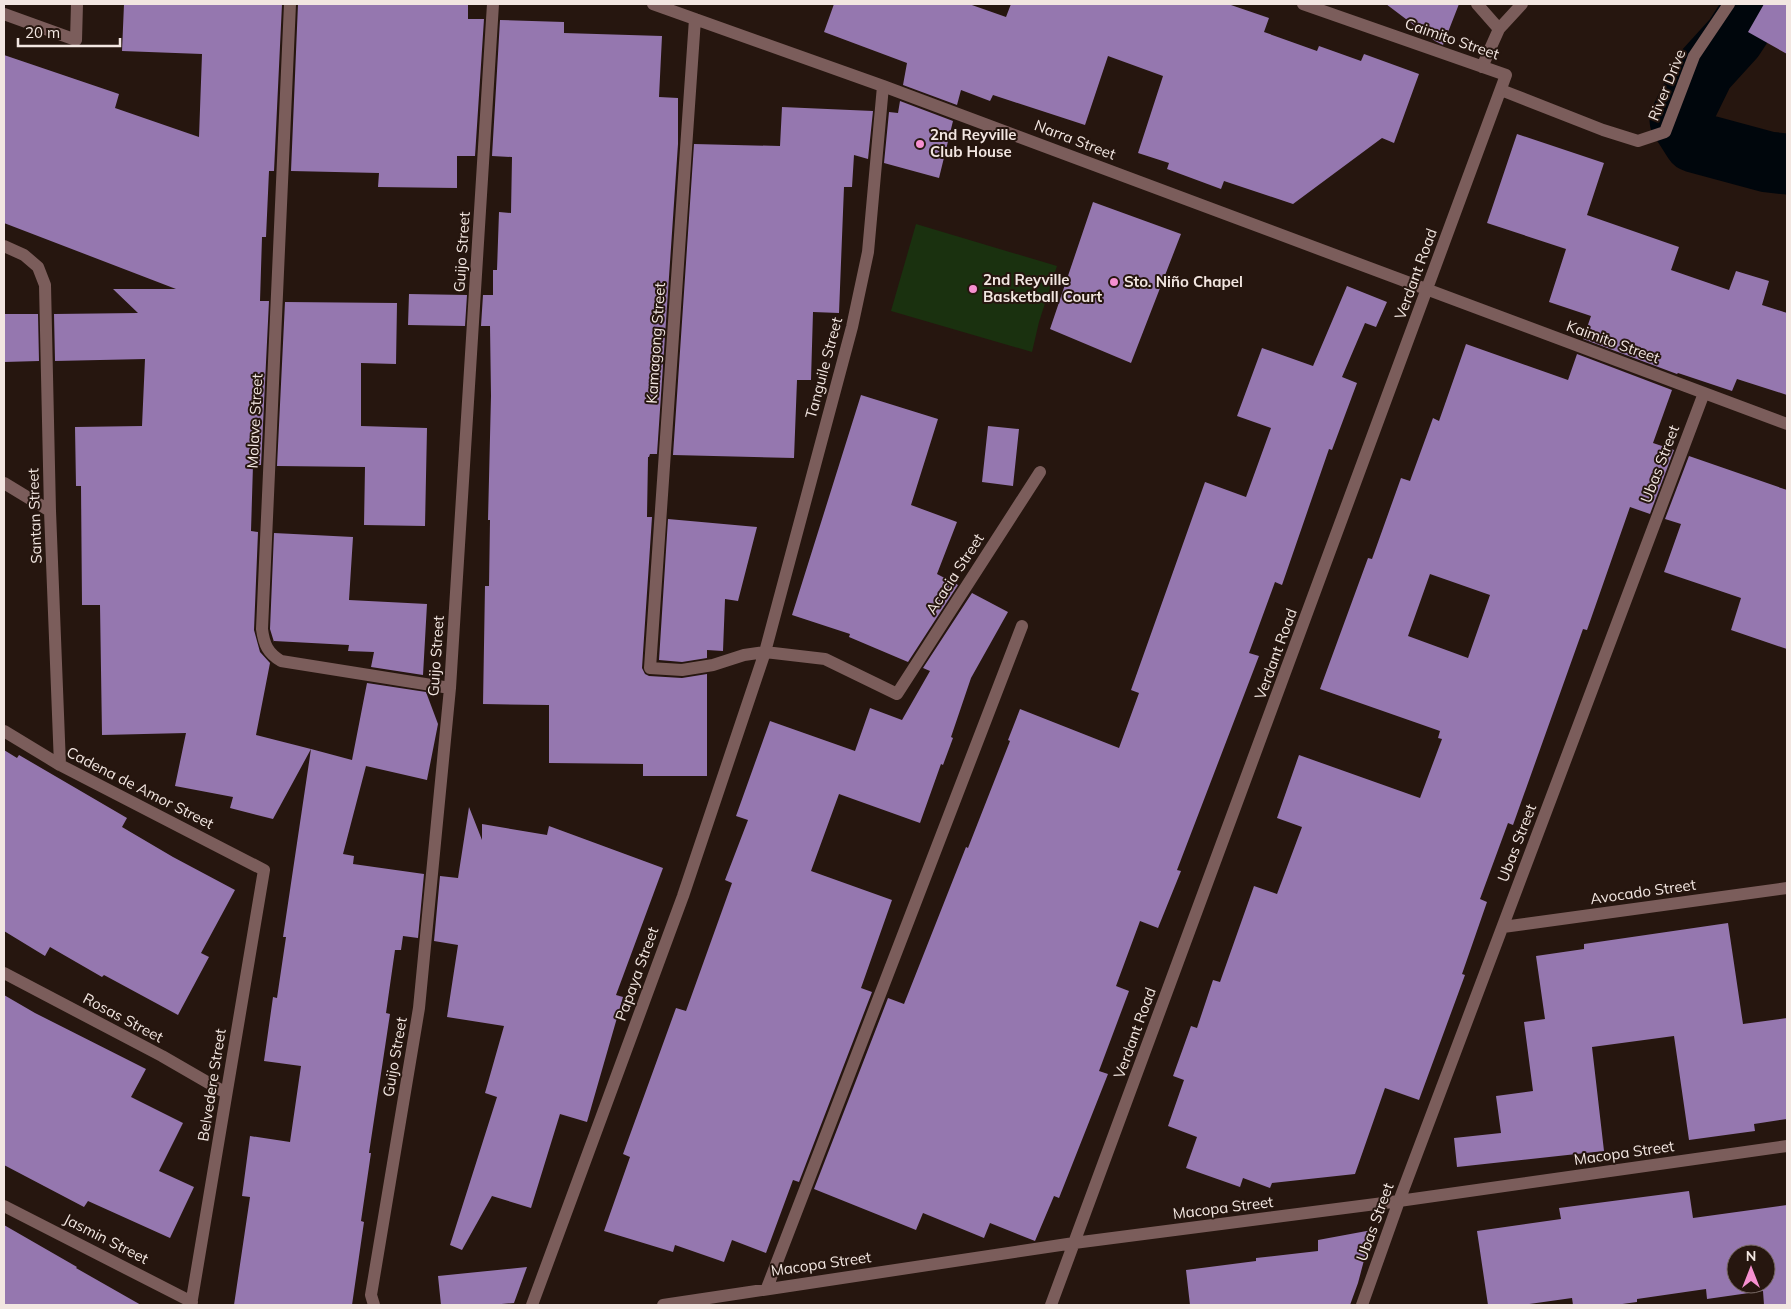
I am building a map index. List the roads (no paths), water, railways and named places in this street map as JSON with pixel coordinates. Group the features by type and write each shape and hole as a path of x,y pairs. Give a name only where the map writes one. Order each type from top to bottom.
{"street":[{"path":"4,14 76,40 77,4"},
{"name":"Molave Street","path":"290,4 263,619 265,646 272,655 281,661 450,688"},
{"name":"Guijo Street","path":"374,1305 371,1295 419,1008 450,688 494,4"},
{"name":"Narra Street","path":"653,4 883,86 1428,290"},
{"name":"Caimito Street","path":"1303,4 1506,75"},
{"path":"1477,4 1499,29"},
{"path":"1482,67 1499,29 1522,4"},
{"name":"River Drive","path":"1501,90 1603,130 1638,141 1665,132 1694,56 1729,4"},
{"name":"Kamagong Street","path":"695,19 650,668 682,670 713,665 744,655 765,652"},
{"name":"Verdant Road","path":"1051,1305 1506,75"},
{"name":"Tanguile Street","path":"765,652 854,318 868,252 883,86"},
{"name":"Santan Street","path":"4,246 24,255 38,266 45,285 50,511 60,765"},
{"name":"Kaimito Street","path":"1428,290 1787,424"},
{"name":"Ubas Street","path":"1362,1305 1399,1201 1704,393"},
{"name":"Acacia Street","path":"765,652 825,659 897,694 1040,472"},
{"path":"4,484 50,511"},
{"path":"767,1288 1022,626"},
{"name":"Papaya Street","path":"532,1305 683,896 765,652"},
{"name":"Cadena de Amor Street","path":"4,731 60,765 264,870"},
{"name":"Belvedere Street","path":"192,1303 264,870"},
{"name":"Avocado Street","path":"1503,927 1787,888"},
{"name":"Rosas Street","path":"4,973 162,1056 226,1093"},
{"name":"Macopa Street","path":"663,1305 1074,1243 1399,1201 1787,1146"},
{"name":"Jasmin Street","path":"4,1206 192,1303"}],"waterway":[{"path":"1756,4 1734,38 1704,71 1680,120 1694,142 1768,162 1787,164"}],"place":[{"name":"2nd Reyville Club House","path":"920,144"},
{"name":"Sto. Niño Chapel","path":"1114,282"},
{"name":"2nd Reyville Basketball Court","path":"973,289"}]}
